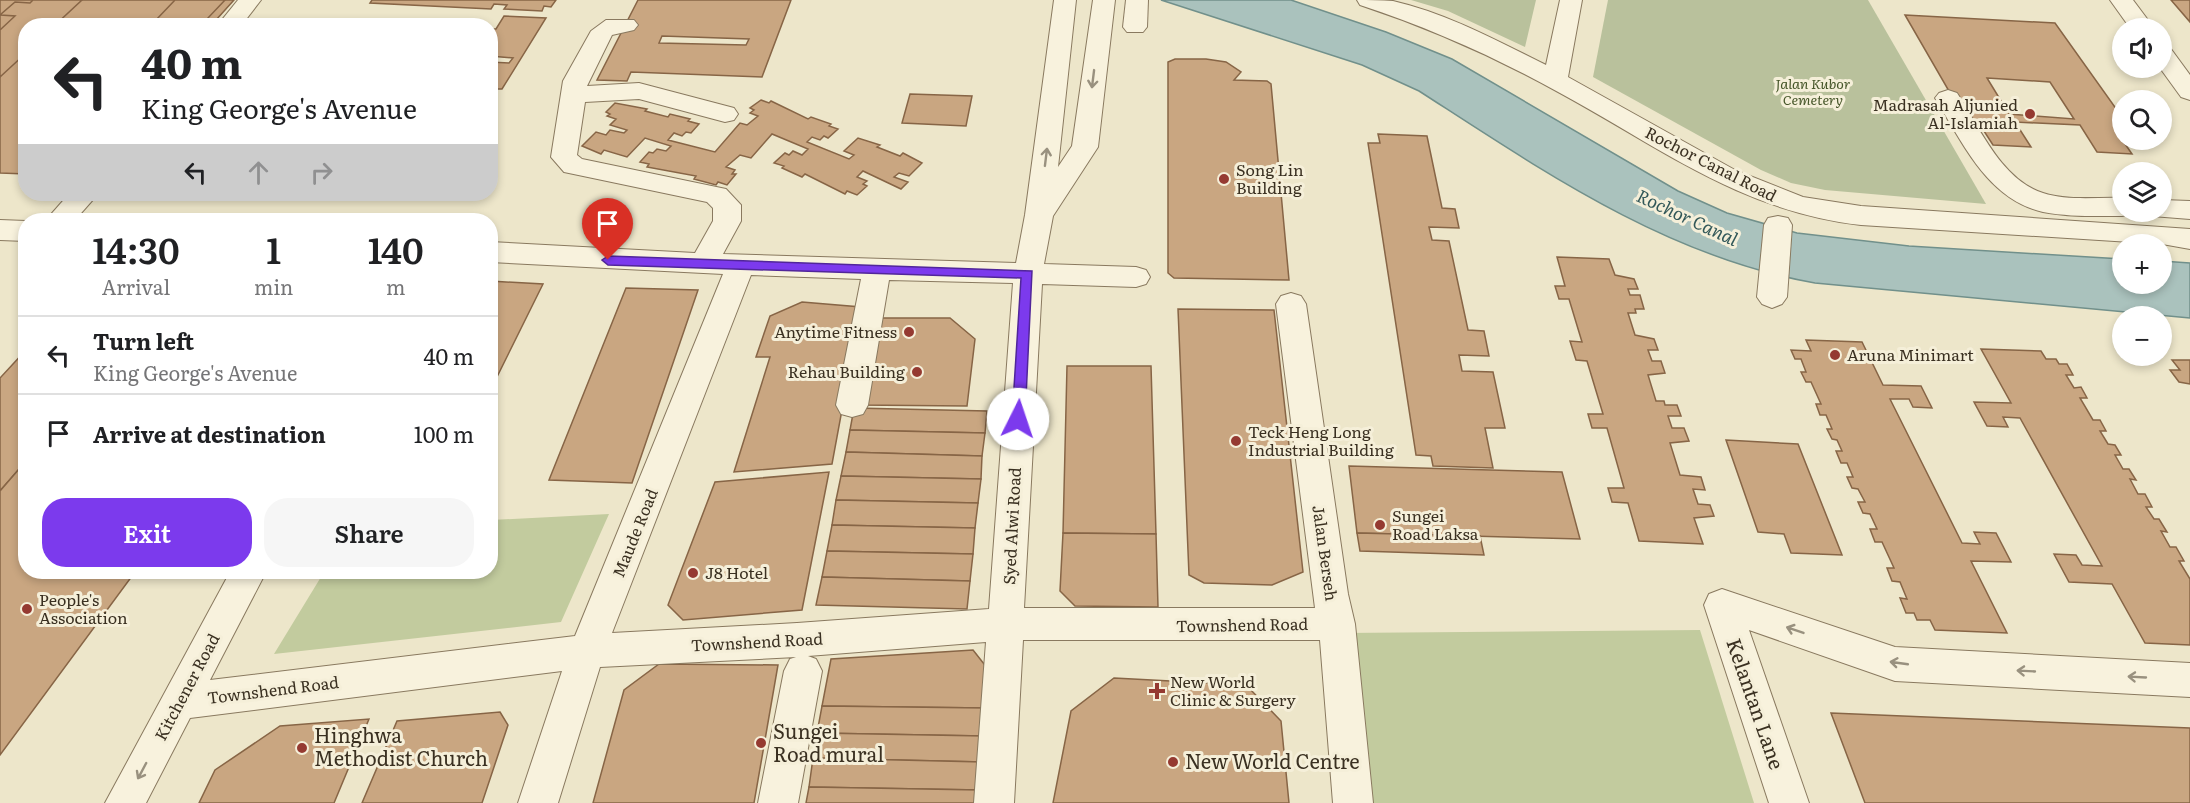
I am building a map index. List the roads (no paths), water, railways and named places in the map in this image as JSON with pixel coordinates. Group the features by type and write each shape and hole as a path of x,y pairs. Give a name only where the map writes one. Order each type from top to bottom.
{"street":[{"path":"235,18 250,0"},
{"path":"1135,27 1137,0"},
{"name":"Rochor Canal Road","path":"1368,0 1443,25 1483,42 1689,156 1753,189 1785,201 1817,209 1880,216 2190,239"},
{"path":"1555,80 1571,0"},
{"path":"2121,0 2134,18"},
{"name":"Syed Alwi Road","path":"994,803 1005,624 1012,553 1028,274 1040,215 1064,3"},
{"name":"Syed Alwi Road","path":"1040,215 1085,147 1102,11"},
{"path":"626,25 614,25 603,31 575,81 564,157 573,166 716,195 727,205 727,221 703,264"},
{"path":"2172,68 2190,93"},
{"path":"573,95 639,91 725,114"},
{"path":"1948,98 1998,174 2016,192 2034,200 2112,206"},
{"path":"66,213 78,201"},
{"path":"2172,209 2190,210"},
{"path":"1772,297 1777,228"},
{"path":"0,230 18,231"},
{"path":"498,252 703,264 1136,277"},
{"name":"Maude Road","path":"538,803 587,651 741,265"},
{"path":"852,405 877,269"},
{"name":"Jalan Berseh","path":"1291,304 1329,588 1337,624 1353,803"},
{"name":"Kitchener Road","path":"125,803 244,579"},
{"name":"Kelantan Lane","path":"1789,803 1722,605 1895,664 2190,680"},
{"name":"Townshend Road","path":"179,702 587,651 797,640 1005,624 1109,626 1337,624"},
{"path":"778,803 803,671"}],"water":[{"name":"Rochor Canal","path":"1161,0 1291,0 1386,32 1452,59 1678,191 1727,213 1797,233 1909,246 2112,258 2112,294 2172,294 2172,262 2190,263 2190,318 2172,316 2172,306 2112,306 2112,311 1815,283 1761,271 1657,232 1608,207 1512,151 1419,91 1362,65"}],"place":[{"name":"Madrasah Aljunied Al-Islamiah","path":"2030,114"},
{"name":"Song Lin Building","path":"1224,179"},
{"name":"Anytime Fitness","path":"909,332"},
{"name":"Aruna Minimart","path":"1835,355"},
{"name":"Rehau Building","path":"917,372"},
{"name":"Teck Heng Long Industrial Building","path":"1236,441"},
{"name":"Sungei Road Laksa","path":"1380,525"},
{"name":"J8 Hotel","path":"693,573"},
{"name":"People's Association","path":"27,609"},
{"name":"New World Clinic & Surgery","path":"1157,691"},
{"name":"Sungei Road mural","path":"761,743"},
{"name":"Hinghwa Methodist Church","path":"302,748"},
{"name":"New World Centre","path":"1173,762"}],"park label":[{"name":"Jalan Kubor Cemetery","path":"1813,92"}]}
